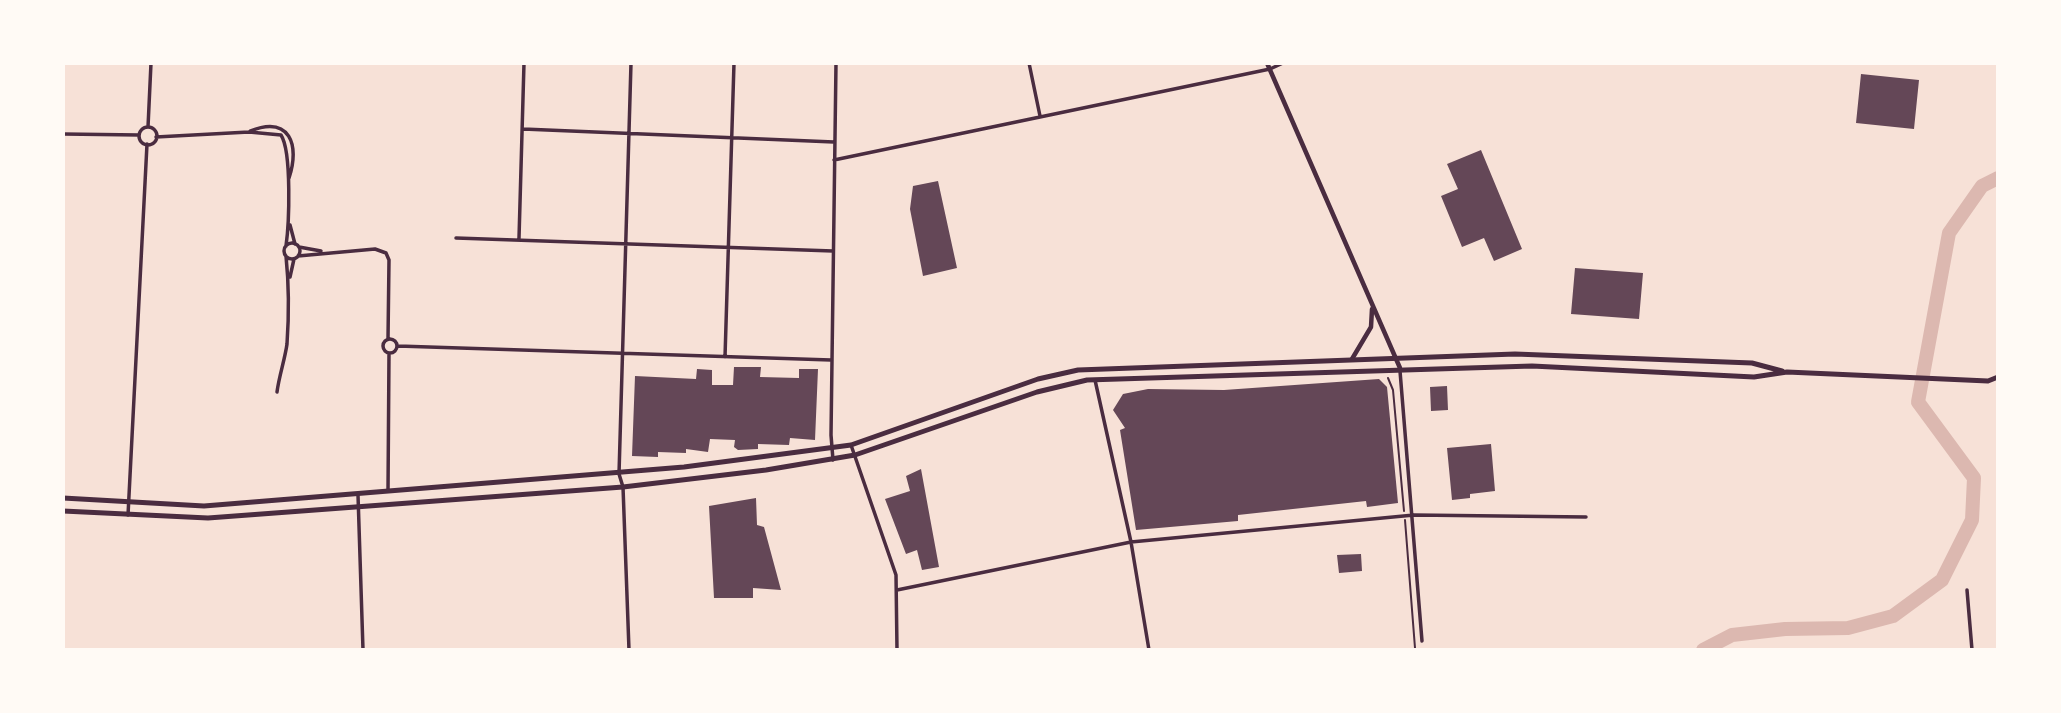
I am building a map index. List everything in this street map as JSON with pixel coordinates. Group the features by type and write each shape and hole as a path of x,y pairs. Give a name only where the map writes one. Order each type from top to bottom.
{"highway":[{"path":"63,498 204,506 619,474 832,448 851,445 1038,379 1069,372 1515,354 1752,363 1787,372"},
{"path":"63,511 201,518 623,487 833,460 855,455 1037,392 1095,380 1400,368 1532,366 1754,377 1787,372 1988,381 1998,377"},
{"path":"1988,381 1998,387"}],"main road":[{"path":"1268,66 1400,368"},
{"path":"1352,359 1371,327 1372,306"}],"street":[{"path":"148,127 151,63"},
{"path":"519,238 524,63"},
{"path":"629,650 623,487 619,474 631,63"},
{"path":"725,357 734,63"},
{"path":"833,460 831,360 835,63"},
{"path":"1029,63 1041,117"},
{"path":"834,160 1283,63"},
{"path":"139,135 141,130 148,127 154,129 154,142 146,144"},
{"path":"156,137 249,132 279,127 288,133 291,140 288,180"},
{"path":"523,129 834,142"},
{"path":"249,132 281,135 285,141 289,223 286,256 289,282 286,348 277,392"},
{"path":"63,134 139,135"},
{"path":"128,515 146,144 139,135"},
{"path":"289,223 297,246 289,282"},
{"path":"456,238 519,238 833,251"},
{"path":"286,246 323,252"},
{"path":"286,256 375,249 386,253 389,260 388,339 383,347 389,353 388,491"},
{"path":"388,339 395,340 398,346"},
{"path":"398,346 831,360"},
{"path":"389,353 395,352 398,346"},
{"path":"1400,368 1414,515 1422,641"},
{"path":"1095,380 1131,541 1149,650"},
{"path":"851,445 896,575 897,650"},
{"path":"358,494 363,650"},
{"path":"897,590 1131,541 1414,515 1586,517"},
{"path":"1967,590 1972,650"}],"path":[{"path":"1388,378 1393,390 1403,505"},
{"path":"1405,528 1415,648"}],"building":[{"path":"1861,74 1919,80 1914,129 1856,123"},
{"path":"1481,150 1522,249 1494,261 1484,238 1462,247 1441,196 1458,189 1447,164"},
{"path":"938,181 957,268 923,276 910,209 913,186"},
{"path":"1575,268 1643,273 1639,319 1571,314"},
{"path":"734,367 761,367 760,377 799,378 799,369 818,369 815,440 790,438 789,445 758,444 758,449 738,450 734,447 735,440 710,439 708,452 686,449 686,453 658,452 658,457 632,456 635,376 696,379 697,369 712,370 712,385 733,385"},
{"path":"1379,379 1387,387 1398,503 1367,507 1366,501 1238,515 1238,521 1136,530 1120,430 1125,428 1113,410 1123,394 1148,389 1224,390"},
{"path":"1447,386 1448,410 1431,411 1430,387"},
{"path":"1491,444 1495,491 1470,494 1470,498 1452,500 1447,448"},
{"path":"921,469 939,567 922,570 917,550 906,554 885,499 910,491 906,476"},
{"path":"756,498 757,525 764,527 781,590 753,588 753,598 714,598 709,506"},
{"path":"1361,554 1362,571 1339,573 1337,555"}],"waterway":[{"path":"1703,650 1732,635 1785,629 1848,628 1893,616 1942,580 1972,520 1974,478 1918,402 1949,233 1982,186 1998,178"}]}
